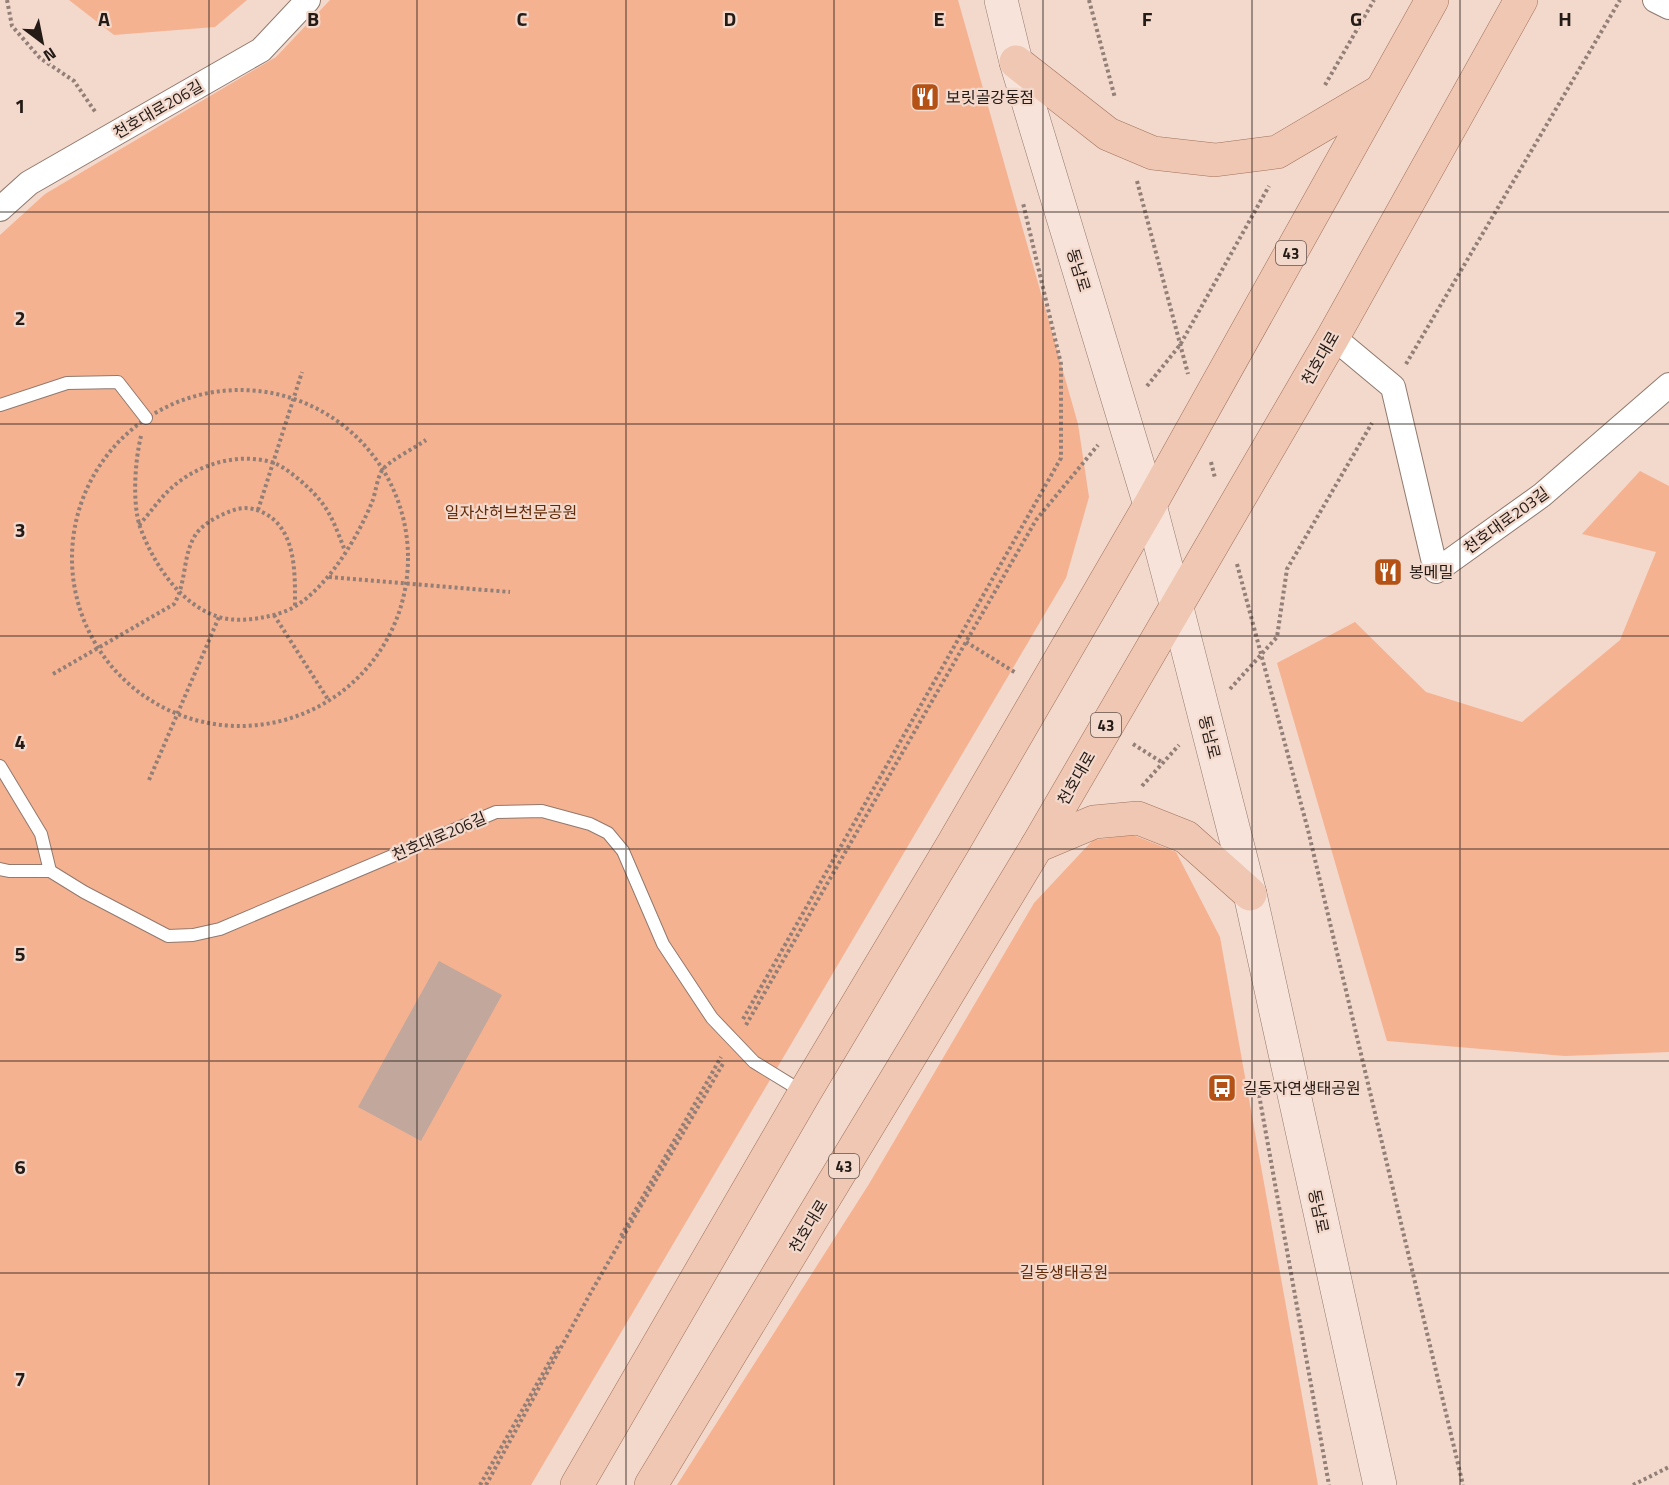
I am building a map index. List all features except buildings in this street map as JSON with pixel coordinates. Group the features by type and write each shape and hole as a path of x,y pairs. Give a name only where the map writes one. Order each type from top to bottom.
{"main road":[{"name":"동남로","path":"1001,0 1016,62 1150,506 1176,604 1250,894 1380,1485"},
{"name":"43","path":"577,1485 804,1092 953,844 1150,506 1432,0"},
{"name":"천호대로","path":"651,1485 1037,846 1333,338 1521,0"},
{"path":"1016,62 1108,134 1153,153 1215,160 1277,152 1381,91"},
{"path":"1037,846 1094,822 1138,818 1186,837 1250,894"}],"street":[{"name":"천호대로206길","path":"0,209 29,183 261,50 308,0"},
{"path":"1655,0 1669,7"},
{"name":"천호대로203길","path":"1333,338 1393,387 1436,571 1542,495 1669,385"}],"lane":[{"path":"0,405 68,383 118,382 146,418"},
{"path":"0,766 41,834 50,871"},
{"name":"천호대로206길","path":"0,869 50,871 84,892 168,936 193,935 220,929 496,812 542,811 590,824 608,833 623,851 663,944 712,1018 754,1062 804,1092"}],"path":[{"path":"7,0 12,26 40,58 74,81 112,136"},
{"path":"1089,0 1310,841 1463,1485"},
{"path":"486,1485 591,1293 1061,458 1061,364 1020,194"},
{"path":"258,510 302,372"},
{"path":"255,390 293,398 328,414 344,426 359,438 383,468 397,495 406,524 409,554 407,584 397,619 381,651 358,679 329,701 294,718 255,727 216,726 178,716 146,699 118,677 96,649 76,601 71,550 81,499 107,453 146,418 180,400 217,391 255,390"},
{"path":"146,418 137,451 135,490 139,525 157,563 180,593 196,606 219,617 242,620 274,615 295,607 329,577 362,525 383,468 426,440"},
{"path":"139,525 176,484 205,466 241,458 273,462 297,478 319,498 333,521 345,552"},
{"path":"53,674 174,604 180,593 186,560 196,534 216,517 241,508 258,510 271,517 287,536 294,570 295,607"},
{"path":"480,1485 1036,520 1027,516"},
{"path":"329,577 510,592"},
{"path":"274,615 329,701"},
{"path":"149,780 219,617"},
{"path":"1257,1085 1329,1485"},
{"path":"1633,1485 1669,1467"}],"green space":[{"path":"69,0 247,0 215,27 114,35"},
{"name":"일자산허브천문공원","path":"330,0 958,0 1078,424 1089,497 1066,578 531,1485 0,1485 0,235 45,194 276,57"},
{"path":"1640,471 1669,486 1669,1052 1565,1056 1387,1041 1277,663 1355,622 1426,692 1522,722 1620,640 1656,552 1582,534"},
{"name":"길동생태공원","path":"1133,835 1176,852 1220,937 1318,1485 677,1485 869,1184 1034,903 1093,840"}],"place":[{"name":"보릿골강동점","path":"925,97"},
{"name":"봉메밀","path":"1388,572"},
{"name":"길동자연생태공원","path":"1222,1088"}]}
